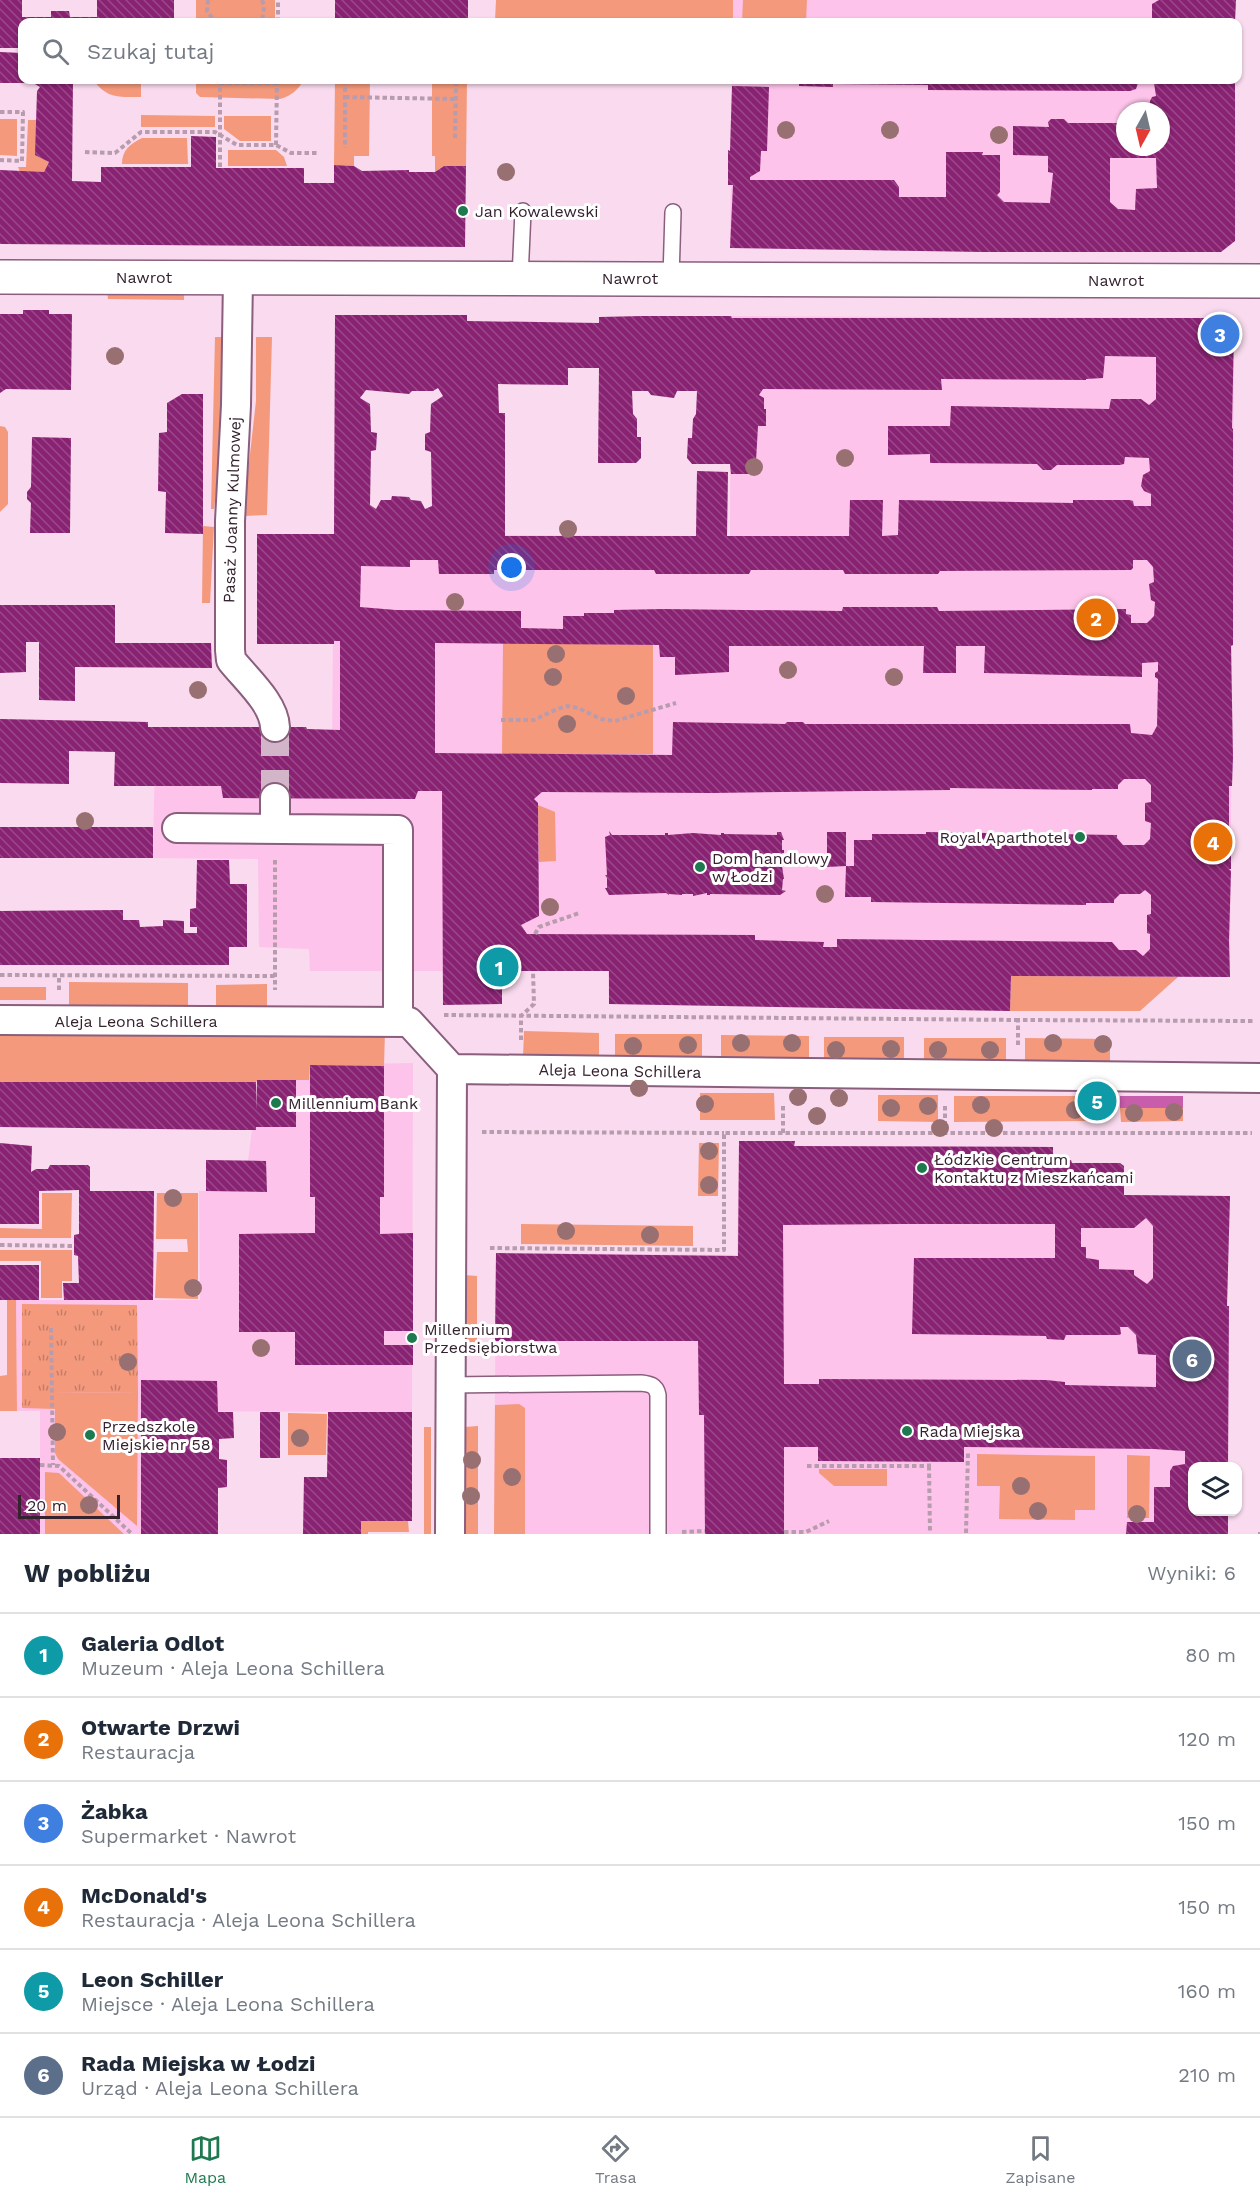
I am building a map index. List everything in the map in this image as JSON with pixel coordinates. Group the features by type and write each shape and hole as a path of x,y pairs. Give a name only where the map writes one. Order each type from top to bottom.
{"street":[{"name":"Nawrot","path":"0,277 1260,280"},
{"name":"Pasaż Joanny Kulmowej","path":"238,278 236,405 230,520 230,650 231,660 270,706 275,718 275,727"},
{"path":"274,829 275,798"},
{"path":"177,828 398,830 403,1022 452,1069 450,1534"},
{"name":"Aleja Leona Schillera","path":"0,1020 403,1022"},
{"name":"Aleja Leona Schillera","path":"452,1069 1260,1078"}],"lane":[{"path":"520,278 523,210"},
{"path":"671,278 673,212"},
{"path":"450,1385 641,1383 652,1385 657,1389 658,1395 658,1534"}],"path":[{"path":"208,0 207,11 212,18"},
{"path":"262,0 264,6 262,18"},
{"path":"278,0 278,18"},
{"path":"220,84 220,168"},
{"path":"276,145 277,84"},
{"path":"345,84 345,148"},
{"path":"455,138 456,84"},
{"path":"345,97 456,99"},
{"path":"0,112 23,112 22,161 0,160"},
{"path":"85,152 115,153 141,132 215,132 237,145 276,145 291,153 319,153"},
{"path":"501,720 534,720 568,706 578,708 601,719 615,721 676,703"},
{"path":"274,829 275,1021"},
{"path":"535,934 539,927 579,913"},
{"path":"520,1070 521,1016 534,1004 534,971"},
{"path":"0,975 275,976"},
{"path":"403,1022 431,1014 1253,1021"},
{"path":"1018,1020 1018,1075"},
{"path":"452,1131 1252,1133"},
{"path":"490,1248 724,1250 724,1133"},
{"path":"0,1245 74,1246"},
{"path":"51,1328 52,1466"},
{"path":"966,1533 968,1452"},
{"path":"807,1466 929,1464 930,1533"},
{"path":"40,1465 58,1466 132,1534"},
{"path":"784,1532 806,1532 829,1521"}],"shaded area":[{"path":"733,0 1235,0 1235,18 733,18"},
{"path":"732,84 1235,84 1235,241 1221,252 730,248"},
{"path":"731,316 1222,318 1234,330 1230,977 1011,976 1010,1011 609,1004 608,971 310,971 309,949 259,947 258,859 153,858 155,752 332,753 334,534 730,536"},
{"path":"413,1063 412,1412 141,1411 141,1534 0,1534 0,1458 40,1458 40,1411 17,1411 16,1300 200,1300 199,1191 206,1191 248,1161 252,1130 256,1129 257,1080 309,1080 310,1065"},
{"path":"1120,1096 1183,1096 1183,1108 1120,1108"},
{"path":"739,1141 795,1141 795,1146 1053,1147 1054,1160 1071,1160 1072,1163 1120,1163 1124,1166 1124,1195 1230,1196 1227,1305 1229,1306 1228,1462 1188,1462 1188,1516 1228,1516 1228,1534 494,1534 496,1253 737,1255"}],"green space":[{"path":"196,0 275,0 275,18 196,18"},
{"path":"496,0 733,0 733,18 495,18"},
{"path":"743,0 807,0 806,18 742,18"},
{"path":"96,84 141,84 141,97 114,96"},
{"path":"196,84 301,84 294,92 280,99 200,97 196,93"},
{"path":"335,84 370,84 369,156 354,156 354,166 334,165"},
{"path":"432,84 467,84 466,166 444,166 435,172 435,156 432,156"},
{"path":"141,115 215,116 215,127 141,127"},
{"path":"224,116 271,116 271,141 240,141 224,129"},
{"path":"0,119 17,119 17,156 0,155"},
{"path":"28,120 36,120 36,154 49,162 44,172 20,172 18,167 26,167"},
{"path":"142,138 187,138 188,164 122,164 127,148"},
{"path":"228,150 276,150 284,157 287,166 228,166"},
{"path":"107,291 184,291 184,300 108,299"},
{"path":"215,337 223,337 222,402 217,488 214,509 211,509"},
{"path":"256,337 272,337 267,515 243,516 256,401"},
{"path":"0,426 5,427 8,432 8,504 0,512"},
{"path":"203,526 214,527 210,603 202,603"},
{"path":"503,643 653,645 653,754 502,754"},
{"path":"538,805 555,812 556,861 539,862"},
{"path":"1011,976 1178,977 1140,1011 1010,1011"},
{"path":"69,982 188,983 188,1009 69,1007"},
{"path":"267,984 267,1010 216,1009 216,985"},
{"path":"0,987 46,987 46,1000 0,1000"},
{"path":"3,1029 35,1030 36,1036 79,1036 80,1029 95,1029 96,1036 145,1036 145,1031 187,1031 187,1037 214,1037 214,1030 385,1031 384,1066 310,1065 309,1080 0,1082 0,1035"},
{"path":"524,1031 599,1033 599,1060 523,1058"},
{"path":"615,1034 702,1034 702,1059 615,1059"},
{"path":"721,1035 809,1036 809,1061 721,1060"},
{"path":"824,1037 904,1037 904,1061 824,1061"},
{"path":"924,1038 1006,1038 1006,1063 924,1063"},
{"path":"1025,1038 1110,1039 1110,1065 1025,1064"},
{"path":"700,1093 774,1093 775,1120 700,1120"},
{"path":"878,1095 938,1095 938,1122 878,1121"},
{"path":"954,1096 1087,1096 1087,1121 954,1122"},
{"path":"1120,1108 1183,1108 1183,1121 1121,1122"},
{"path":"699,1143 719,1143 718,1196 698,1196"},
{"path":"42,1193 72,1193 71,1238 0,1238 0,1228 42,1229"},
{"path":"157,1193 198,1193 198,1299 155,1298 157,1252 188,1252 187,1239 156,1239"},
{"path":"521,1224 693,1226 693,1246 521,1244"},
{"path":"0,1250 72,1250 72,1281 62,1281 62,1298 41,1298 41,1261 0,1261"},
{"path":"464,1275 477,1276 477,1348 464,1347"},
{"path":"7,1300 16,1300 17,1411 0,1411 0,1376 7,1375"},
{"path":"22,1304 137,1305 138,1393 55,1392 55,1409 22,1408"},
{"path":"55,1392 138,1393 137,1526 58,1459 55,1453"},
{"path":"519,1404 525,1408 525,1534 494,1534 495,1405"},
{"path":"288,1413 327,1414 326,1455 288,1455"},
{"path":"478,1426 478,1534 464,1534 464,1427"},
{"path":"424,1427 431,1427 431,1534 424,1534"},
{"path":"977,1454 1095,1456 1095,1510 1075,1510 1075,1520 999,1519 1000,1486 977,1486"},
{"path":"1127,1455 1150,1456 1149,1518 1127,1518"},
{"path":"819,1469 887,1469 887,1486 834,1486 819,1473"},
{"path":"45,1472 59,1473 124,1534 45,1534"},
{"path":"361,1521 408,1521 409,1532 361,1534"}],"building":[{"path":"0,0 22,0 22,17 51,17 51,11 69,11 70,17 97,17 97,0 174,0 174,18 18,18 18,48 0,48"},
{"path":"335,0 468,0 468,18 335,18"},
{"path":"1159,0 1236,0 1235,18 1152,18 1152,4"},
{"path":"0,52 18,53 18,83 0,83"},
{"path":"35,84 73,84 72,181 101,182 101,167 191,167 191,136 216,137 216,168 304,168 304,183 334,183 334,165 354,166 362,171 409,170 409,172 435,172 444,166 466,166 465,247 0,244 0,170 44,172 49,162 35,155 37,91 40,87"},
{"path":"799,84 833,84 833,87 799,86"},
{"path":"833,84 1138,84 1136,89 1130,91 928,90 928,85"},
{"path":"1154,84 1235,84 1235,241 1221,252 982,252 730,248 733,185 728,185 728,150 730,151 732,86 769,87 767,151 761,151 760,171 750,177 750,180 894,180 899,187 899,197 946,197 946,152 983,152 982,155 1000,155 1000,192 997,195 1004,202 1050,203 1053,173 1048,172 1048,156 1013,155 1013,126 1049,127 1048,122 1051,119 1064,119 1068,123 1116,123 1116,156 1170,156 1170,102 1150,102 1152,97 1156,96","holes":["1110,158 1156,158 1157,188 1136,189 1135,210 1118,209 1110,202"]},
{"path":"23,310 49,310 49,314 72,314 71,390 6,389 0,393 0,314 23,314"},
{"path":"335,315 467,315 467,321 599,323 599,317 642,316 1222,318 1234,330 1233,645 1231,646 1233,757 1232,786 1229,786 1230,977 1011,976 1010,1011 609,1004 609,971 502,971 502,1004 443,1005 442,791 418,791 415,799 223,798 221,786 114,786 115,752 69,751 69,784 0,783 0,719 148,722 148,727 306,727 307,729 340,730 340,641 334,641 334,644 257,644 257,534 334,534","holes":["1105,356 1156,357 1156,399 1149,405 1141,399 1111,399 1109,409 951,406 950,426 888,426 888,455 930,454 930,463 1037,464 1043,470 1051,470 1057,465 1120,465 1124,464 1125,457 1149,458 1150,471 1143,475 1141,486 1144,491 1151,494 1151,506 1134,506 1133,501 1130,500 1073,500 1073,503 899,500 898,535 882,536 883,500 850,500 849,536 727,536 728,472 697,471 696,536 505,536 505,413 499,413 498,384 568,385 568,368 599,368 598,463 636,463 641,458 641,437 637,437 637,419 633,414 632,391 648,391 651,395 674,398 677,391 697,391 696,414 693,419 692,438 688,438 687,458 692,464 730,464 731,474 749,474 748,461 756,461 758,426 766,426 764,398 759,395 763,389 942,390 941,379 1086,380 1103,378","438,388 443,396 431,404 430,432 425,434 425,450 431,452 432,506 425,509 421,501 411,500 409,497 392,496 391,500 381,500 376,509 370,505 371,451 376,450 377,433 371,432 370,404 360,398 366,390 409,394 412,391 433,391","410,560 438,560 439,574 494,574 494,570 654,570 656,574 749,574 751,570 843,570 845,574 938,574 940,571 1131,570 1133,560 1147,560 1153,567 1154,582 1149,584 1151,600 1155,602 1154,616 1147,623 1131,623 1131,615 1126,614 1126,609 939,611 937,607 843,607 842,611 614,610 614,613 563,616 563,629 521,628 521,611 396,610 360,607 361,566 410,567","435,643 659,645 660,657 675,657 675,675 729,672 729,646 924,646 923,673 956,673 956,646 985,646 984,673 1142,677 1142,663 1158,662 1158,671 1155,673 1158,679 1157,726 1152,735 1131,733 1130,724 673,722 672,755 435,753","1124,779 1145,779 1151,785 1151,802 1145,803 1145,821 1151,823 1150,839 1144,845 1123,845 1117,835 926,832 926,834 872,834 872,840 854,840 854,866 846,866 845,897 871,897 871,902 1086,905 1086,903 1114,903 1120,894 1140,894 1145,890 1151,895 1151,914 1147,915 1150,949 1143,956 1136,950 1119,950 1112,942 837,939 837,947 823,947 824,942 755,940 755,935 527,934 521,925 539,916 538,803 534,799 542,792 712,793 950,790 950,788 1118,789 1118,785"]},
{"path":"182,394 203,394 203,534 165,533 166,492 158,491 159,433 167,432 167,403"},
{"path":"32,437 71,438 70,533 30,533 31,503 27,499 27,492 31,487"},
{"path":"0,605 115,605 115,643 211,643 212,668 75,667 75,701 39,700 39,642 26,642 26,672 0,673"},
{"path":"0,827 153,827 153,858 0,858"},
{"path":"609,831 612,835 693,833 721,835 724,833 777,835 777,832 781,832 784,840 782,840 784,879 782,890 786,891 780,895 707,895 707,893 693,896 693,894 669,895 666,893 609,895 605,888 607,888 607,878 605,875 607,875 605,837 610,835"},
{"path":"827,832 846,832 846,866 827,867"},
{"path":"197,860 229,860 230,884 247,884 247,947 229,947 229,965 0,965 0,911 123,910 123,920 139,920 140,927 163,926 163,920 184,921 184,933 197,933 197,927 190,927 190,909 196,908"},
{"path":"310,1065 384,1066 384,1197 380,1197 380,1234 413,1233 413,1331 384,1331 384,1345 413,1345 413,1365 295,1365 295,1332 239,1332 239,1234 315,1233 315,1197 310,1197"},
{"path":"257,1080 296,1080 296,1127 256,1127 256,1130 234,1130 0,1127 0,1082 256,1082 257,1110"},
{"path":"739,1141 795,1141 794,1146 1053,1147 1053,1160 1071,1160 1072,1163 1120,1163 1124,1166 1124,1195 1230,1196 1227,1306 1229,1306 1228,1462 1188,1462 1188,1516 1228,1516 1228,1534 1126,1534 1127,1522 1154,1522 1154,1487 1170,1487 1170,1471 1173,1466 1185,1464 1185,1451 964,1447 964,1462 818,1461 818,1447 784,1447 784,1534 705,1534 704,1415 699,1415 698,1341 495,1341 496,1253 738,1256","holes":["1146,1218 1153,1226 1153,1278 1147,1284 1134,1275 1134,1270 1099,1269 1099,1260 1086,1258 1086,1247 1081,1247 1081,1228 1134,1228","1055,1224 1055,1258 914,1258 912,1334 1046,1336 1047,1339 1064,1340 1066,1335 1119,1335 1121,1334 1120,1327 1128,1327 1136,1335 1138,1354 1156,1355 1156,1387 1065,1385 1065,1382 1046,1380 819,1379 819,1384 784,1384 783,1225"]},
{"path":"0,1143 32,1146 31,1172 36,1169 48,1169 50,1165 88,1165 90,1167 90,1191 154,1191 153,1300 64,1300 63,1283 79,1283 78,1256 74,1255 74,1235 79,1234 79,1190 39,1191 39,1224 0,1224"},
{"path":"206,1160 266,1161 267,1192 206,1191"},
{"path":"0,1265 39,1265 39,1300 0,1300"},
{"path":"141,1380 217,1381 218,1412 233,1412 234,1438 219,1439 219,1459 227,1460 227,1487 218,1488 218,1534 141,1534"},
{"path":"260,1412 280,1412 280,1458 260,1458"},
{"path":"328,1412 412,1412 412,1521 361,1521 361,1534 303,1534 304,1477 327,1477"},
{"path":"0,1458 40,1458 40,1534 0,1534"}],"tunnel":[{"path":"275,727 275,798"}],"place":[{"name":"Jan Kowalewski","path":"463,211"},
{"name":"Żabka","path":"1220,334"},
{"name":"Otwarte Drzwi","path":"1096,618"},
{"name":"Royal Aparthotel","path":"1080,837"},
{"name":"McDonald's","path":"1213,842"},
{"name":"Dom handlowy w Łodzi","path":"700,867"},
{"name":"Galeria Odlot","path":"499,967"},
{"name":"Leon Schiller","path":"1097,1101"},
{"name":"Millennium Bank","path":"276,1103"},
{"name":"Łódzkie Centrum Kontaktu z Mieszkańcami","path":"922,1168"},
{"name":"Millennium Przedsiębiorstwa","path":"412,1338"},
{"name":"Rada Miejska w Łodzi","path":"1192,1359"},
{"name":"Rada Miejska","path":"907,1431"},
{"name":"Przedszkole Miejskie nr 58","path":"90,1435"}]}
